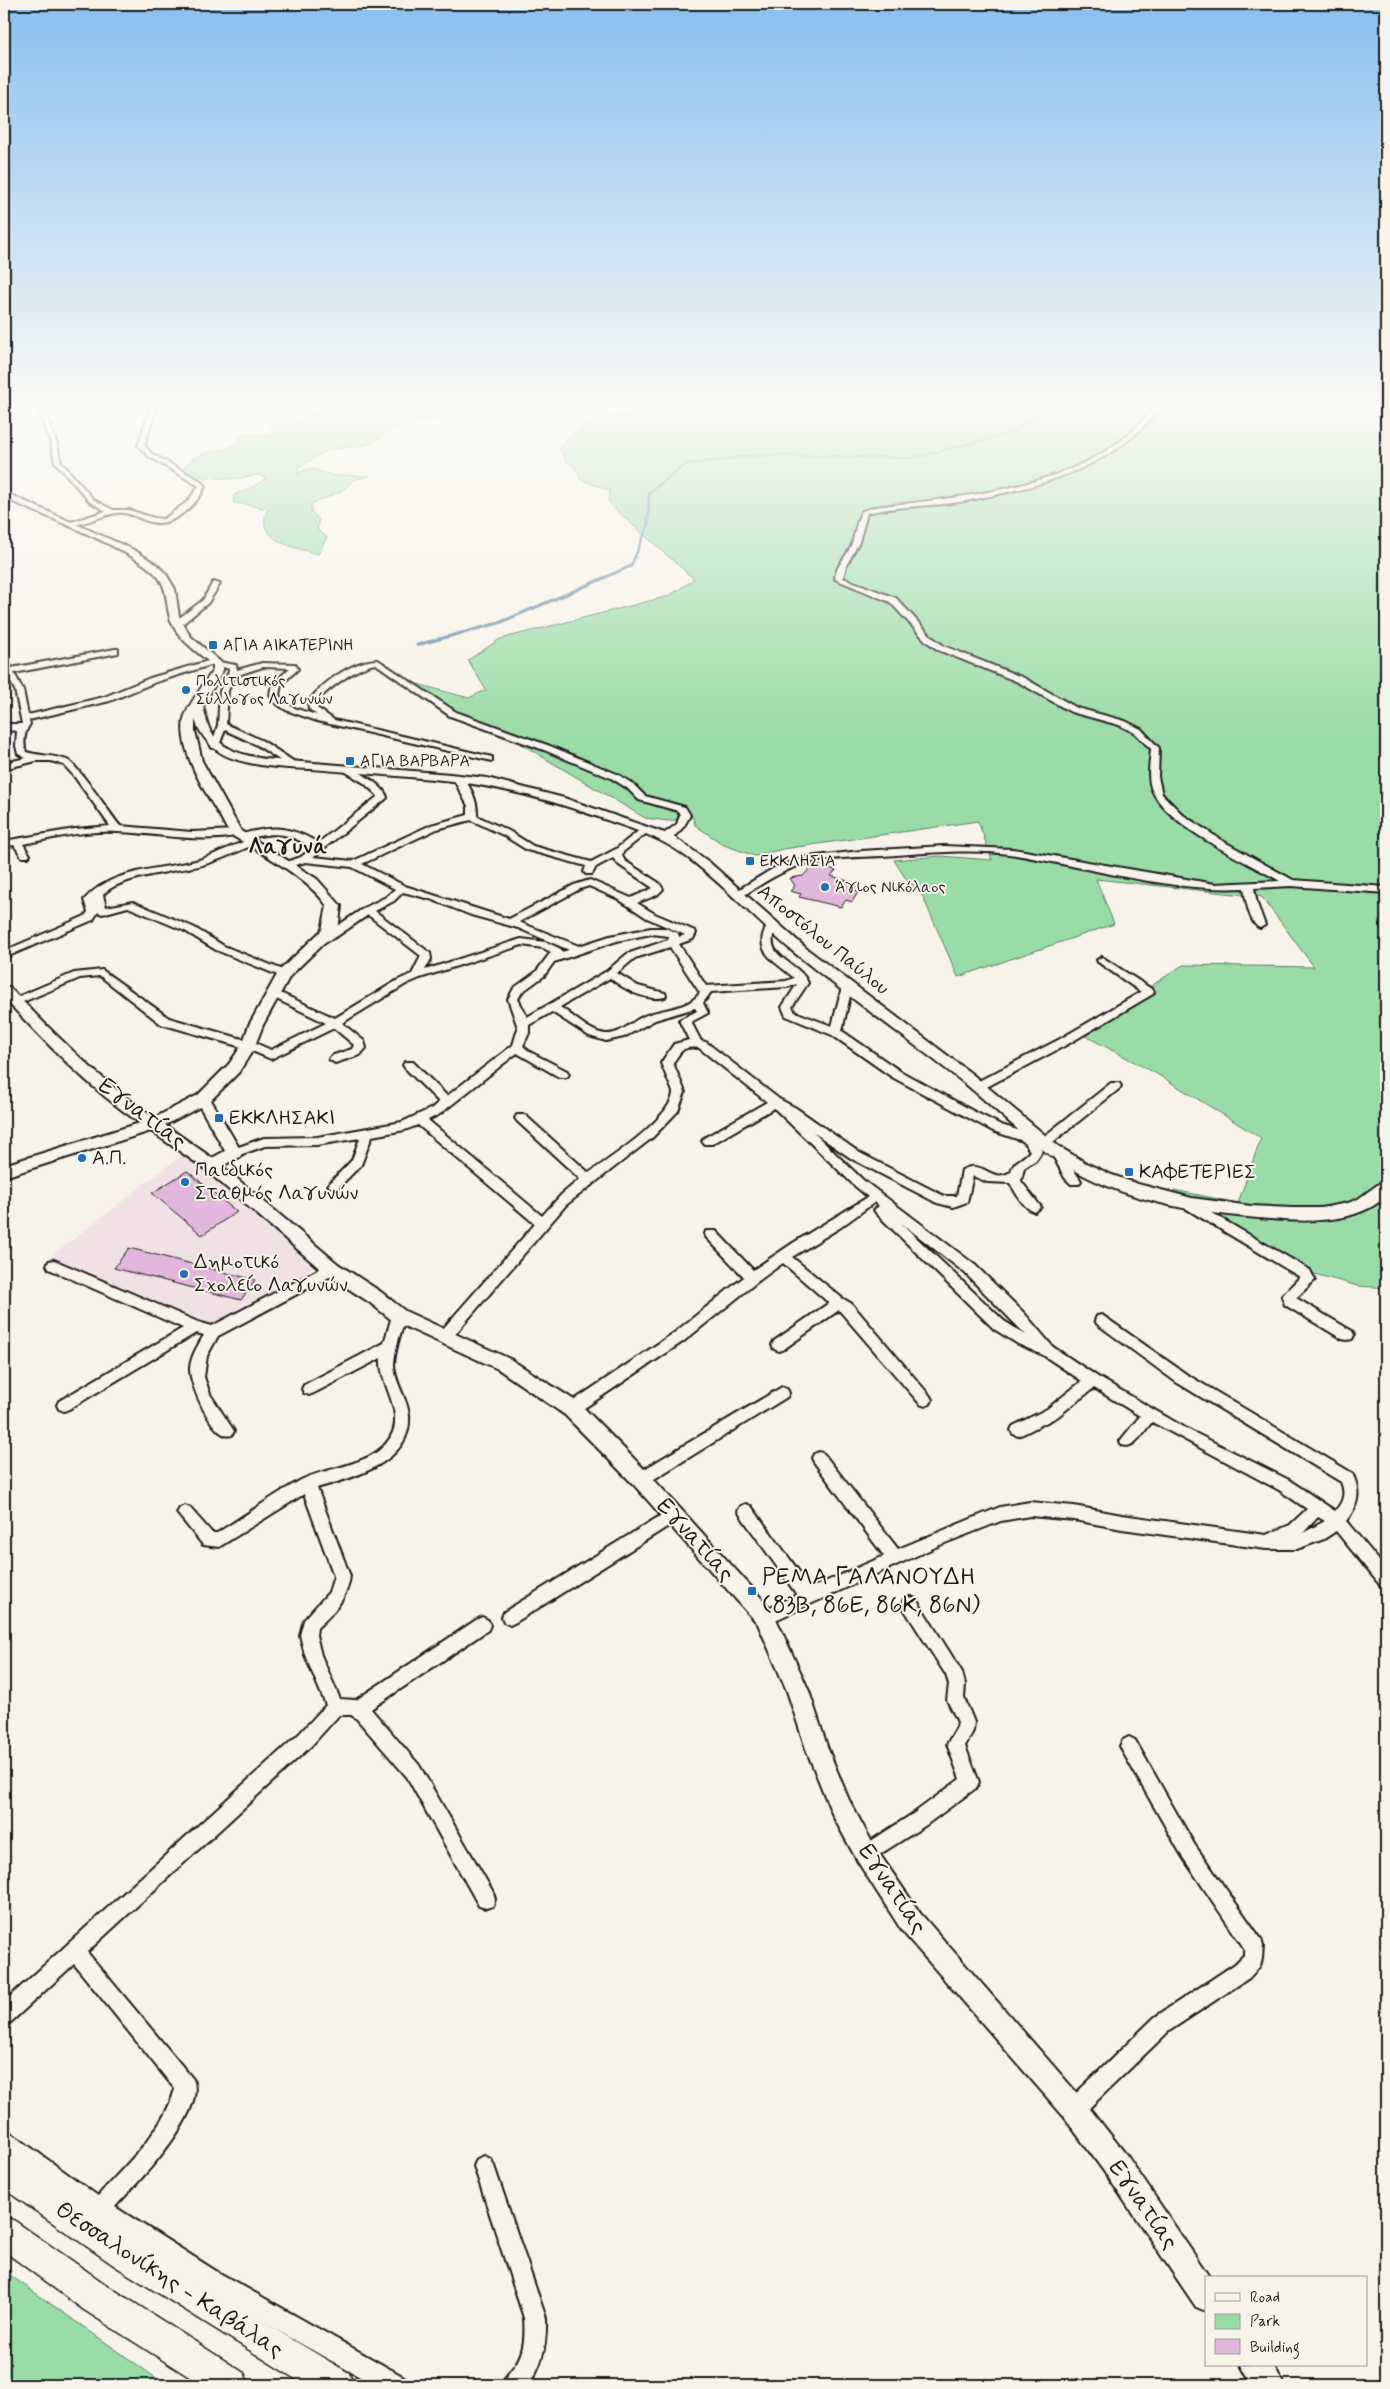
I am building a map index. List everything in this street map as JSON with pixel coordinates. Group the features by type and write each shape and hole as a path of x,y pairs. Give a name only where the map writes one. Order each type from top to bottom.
{"main road":[{"name":"Θεσσαλονίκης - Καβάλας","path":"4,2170 124,2253 255,2337 337,2385"},
{"path":"4,2232 96,2298 232,2385"}],"street":[{"path":"51,515 131,552 153,566 163,576 170,589 177,624 190,643 216,662 233,667 224,690 222,726 215,746"},
{"path":"70,524 101,515"},
{"path":"138,515 164,522 176,515"},
{"path":"862,515 857,528 857,540 854,549 840,569 839,579 893,600 929,639 941,648 1020,680 1074,710 1122,723 1138,731 1155,748 1154,780 1158,793 1166,805 1183,821 1291,883"},
{"path":"177,624 193,613 214,591 216,584"},
{"path":"9,671 115,651"},
{"path":"331,721 313,709 312,702 314,699 330,685 369,661 378,662 453,714 547,748 614,776 630,786 642,798 682,809 685,815 683,823 665,837"},
{"path":"4,662 21,697 26,724 21,730 20,746 22,754 36,758"},
{"path":"4,1171 154,1124 203,1099 234,1068 249,1045 256,1025 284,974 320,941 332,923 334,906 321,889 290,864 270,855 245,837 201,774 189,737 190,718 218,670 216,662"},
{"path":"25,718 107,699 153,680 216,662"},
{"path":"231,675 262,664 292,666 294,668 276,687 274,693 277,700 289,709 331,721 489,758"},
{"path":"198,707 200,721 215,746"},
{"path":"222,726 260,743 290,763"},
{"path":"4,727 18,727 21,730"},
{"name":"Αποστόλου Παύλου","path":"215,746 240,757 349,770 488,782 568,802 665,837 694,857 816,964 977,1087 1028,1133 1058,1154 1117,1183 1147,1194 1182,1201 1259,1213 1306,1215 1328,1213 1364,1205 1381,1193 1386,1186"},
{"path":"4,766 36,758 62,760 72,768 118,829"},
{"path":"290,864 304,859 382,798 382,794 367,780 349,770"},
{"path":"456,778 461,782 463,790 473,806 472,816"},
{"path":"354,864 434,827 472,816 506,833 530,848 592,865"},
{"path":"4,844 68,832 118,829 245,837 275,830 295,832 318,848"},
{"path":"584,883 592,865 619,851 645,830"},
{"path":"98,911 99,892 149,871 213,858 245,837"},
{"path":"17,842 25,856"},
{"path":"738,896 777,870 807,860 861,854 944,849 1013,852 1176,882 1215,887 1291,883 1386,890"},
{"path":"619,851 618,856 622,863 656,884 658,889 654,894 630,902"},
{"path":"304,859 354,864 401,888 510,923 577,948"},
{"path":"510,923 584,883 600,885 651,916 691,934 688,937 631,956 611,973 570,994 525,1023"},
{"path":"1249,886 1252,904 1260,924"},
{"path":"320,941 337,934 368,910 390,899 401,888"},
{"path":"4,955 82,923 98,911 129,904 188,929 220,948 284,974"},
{"path":"368,910 426,955 426,959 416,976"},
{"path":"772,926 767,938 770,951 802,979 803,983 787,1007 790,1014 836,1032 876,1061 923,1090 997,1128 1028,1133 1036,1154 1018,1166 1015,1175 1018,1188 1036,1207"},
{"path":"548,961 577,948 610,939 654,931 672,932 674,935 673,942 687,968 705,989 704,997 697,1002 686,1008 650,1018 620,1036 598,1036 552,1006"},
{"path":"14,1002 78,975 102,973 165,1021 249,1045 272,1055 350,1015 402,982 521,942 538,933"},
{"path":"211,1165 234,1153 264,1142 317,1141 368,1134 404,1126 420,1120 446,1102 517,1047 522,1039 525,1023 513,999 518,990 540,974 557,951 554,948 533,942 521,942"},
{"path":"977,1087 1027,1063 1149,992 1102,960"},
{"path":"611,973 620,982 644,994 661,996"},
{"path":"705,989 787,984 802,979"},
{"path":"836,1032 847,987"},
{"name":"Εγνατίας","path":"4,990 47,1036 112,1095 211,1165 332,1269 375,1297 399,1316 504,1364 572,1408 641,1479 764,1617 781,1649 841,1808 866,1854 911,1922 1074,2109 1118,2167 1205,2296"},
{"path":"272,993 334,1022 360,1044 360,1048 356,1052 335,1059"},
{"path":"667,1014 677,1023 685,1020 703,1012 697,1002"},
{"path":"685,1020 696,1043"},
{"path":"445,1336 568,1196 636,1144 669,1115 676,1105 679,1092 667,1064 678,1047 686,1043 696,1043 702,1045 774,1102 859,1183 970,1269 1019,1317 1048,1351"},
{"path":"517,1047 526,1055 563,1074"},
{"path":"409,1065 446,1102"},
{"path":"1044,1144 1115,1086"},
{"path":"203,1099 234,1153"},
{"path":"708,1141 774,1102"},
{"path":"774,1102 792,1111 856,1156 941,1200 953,1202 963,1199 966,1173 974,1171 987,1178 1006,1180 1015,1175"},
{"path":"520,1118 589,1180"},
{"path":"420,1120 543,1224"},
{"path":"334,1185 357,1162 368,1134"},
{"path":"1058,1154 1068,1175 1075,1181"},
{"path":"859,1183 869,1201 900,1227 999,1325 1023,1340 1048,1351 1093,1381 1150,1414 1284,1485 1337,1521 1386,1580"},
{"path":"572,1408 679,1337 752,1278 869,1201"},
{"path":"1182,1201 1305,1274 1308,1280 1289,1296 1290,1301 1347,1335"},
{"path":"711,1234 752,1278"},
{"path":"784,1256 846,1308 925,1400"},
{"path":"54,1265 195,1327 213,1332"},
{"path":"228,1431 206,1402 199,1382 199,1358 213,1332 332,1269"},
{"path":"779,1345 833,1308 837,1302"},
{"path":"185,1513 208,1540 219,1540 308,1484 372,1462 391,1450 399,1436 402,1417 388,1371 391,1346 399,1316"},
{"path":"764,1617 894,1558 1000,1514 1030,1509 1074,1513 1122,1522 1266,1542 1296,1543 1318,1535 1337,1521 1352,1495 1352,1487 1346,1478 1181,1378 1102,1320"},
{"path":"64,1405 195,1327"},
{"path":"309,1389 391,1346"},
{"path":"1018,1430 1052,1413 1093,1381"},
{"path":"641,1479 782,1393"},
{"path":"1127,1441 1150,1414"},
{"path":"819,1458 894,1558"},
{"path":"308,1484 342,1576 342,1585 327,1608 309,1624 308,1633 317,1664 335,1707"},
{"path":"1266,1542 1284,1536 1307,1523 1316,1507"},
{"path":"746,1511 807,1596"},
{"path":"510,1617 673,1515"},
{"path":"866,1854 920,1819 970,1782 956,1744 967,1728 967,1719 955,1700 958,1684 954,1672 910,1604"},
{"path":"357,1709 482,1625"},
{"path":"4,2015 306,1740 335,1707 352,1707 362,1712 413,1771 486,1900"},
{"path":"1074,2109 1162,2024 1242,1971 1253,1959 1254,1946 1188,1850 1129,1746"},
{"path":"74,1950 186,2086 180,2108 166,2134 99,2210"},
{"path":"4,2140 99,2210 244,2301 396,2385"},
{"path":"484,2166 535,2318 536,2337 533,2356 512,2385"},
{"path":"1256,2366 1270,2385"}],"shaded area":[{"path":"186,1152 319,1264 213,1328 49,1258"}],"green space":[{"path":"266,515 315,515 319,520 317,530 327,537 318,554 299,549 279,541 271,535 266,528"},
{"path":"622,515 1386,515 1386,1288 1358,1286 1282,1265 1178,1206 1174,1190 1238,1203 1261,1138 1157,1074 1080,1033 1183,965 1314,967 1262,897 1096,879 1114,924 958,977 923,897 904,876 894,860 940,856 992,860 978,821 783,849 755,856 724,845 695,825 693,817 668,821 645,818 521,744 527,737 455,712 406,681 469,698 486,690 468,660 500,639 669,596 694,579"},
{"path":"4,2271 166,2385 4,2385"}],"building":[{"name":"Άγιος Νικόλαος","path":"814,864 836,870 831,876 858,884 853,890 859,891 852,902 846,900 841,907 799,897 801,894 790,891 795,886 790,878 803,876"},
{"path":"187,1171 237,1212 202,1235 152,1193"},
{"name":"Δημοτικό Σχολείο Λαγυνών","path":"129,1248 255,1280 241,1300 114,1268"}],"waterway":[{"path":"601,579 631,566 648,525 648,515"},
{"path":"417,645 499,623 604,578"}],"place":[{"name":"ΑΓΙΑ ΑΙΚΑΤΕΡΙΝΗ","path":"213,645"},
{"name":"Πολιτιστικός Σύλλογος Λαγυνών","path":"186,690"},
{"name":"ΑΓΙΑ ΒΑΡΒΑΡΑ","path":"350,761"},
{"name":"ΕΚΚΛΗΣΙΑ","path":"750,861"},
{"name":"Άγιος Νικόλαος","path":"825,887"},
{"name":"ΕΚΚΛΗΣΑΚΙ","path":"219,1118"},
{"name":"Α.Π.","path":"82,1158"},
{"name":"ΚΑΦΕΤΕΡΙΕΣ","path":"1129,1172"},
{"name":"Παιδικός Σταθμός Λαγυνών","path":"185,1182"},
{"name":"Δημοτικό Σχολείο Λαγυνών","path":"184,1274"},
{"name":"ΡΕΜΑ ΓΑΛΑΝΟΥΔΗ (83Β, 86Ε, 86Κ, 86Ν)","path":"752,1591"}],"district":[{"name":"Λαγυνά","path":"288,847"}]}
